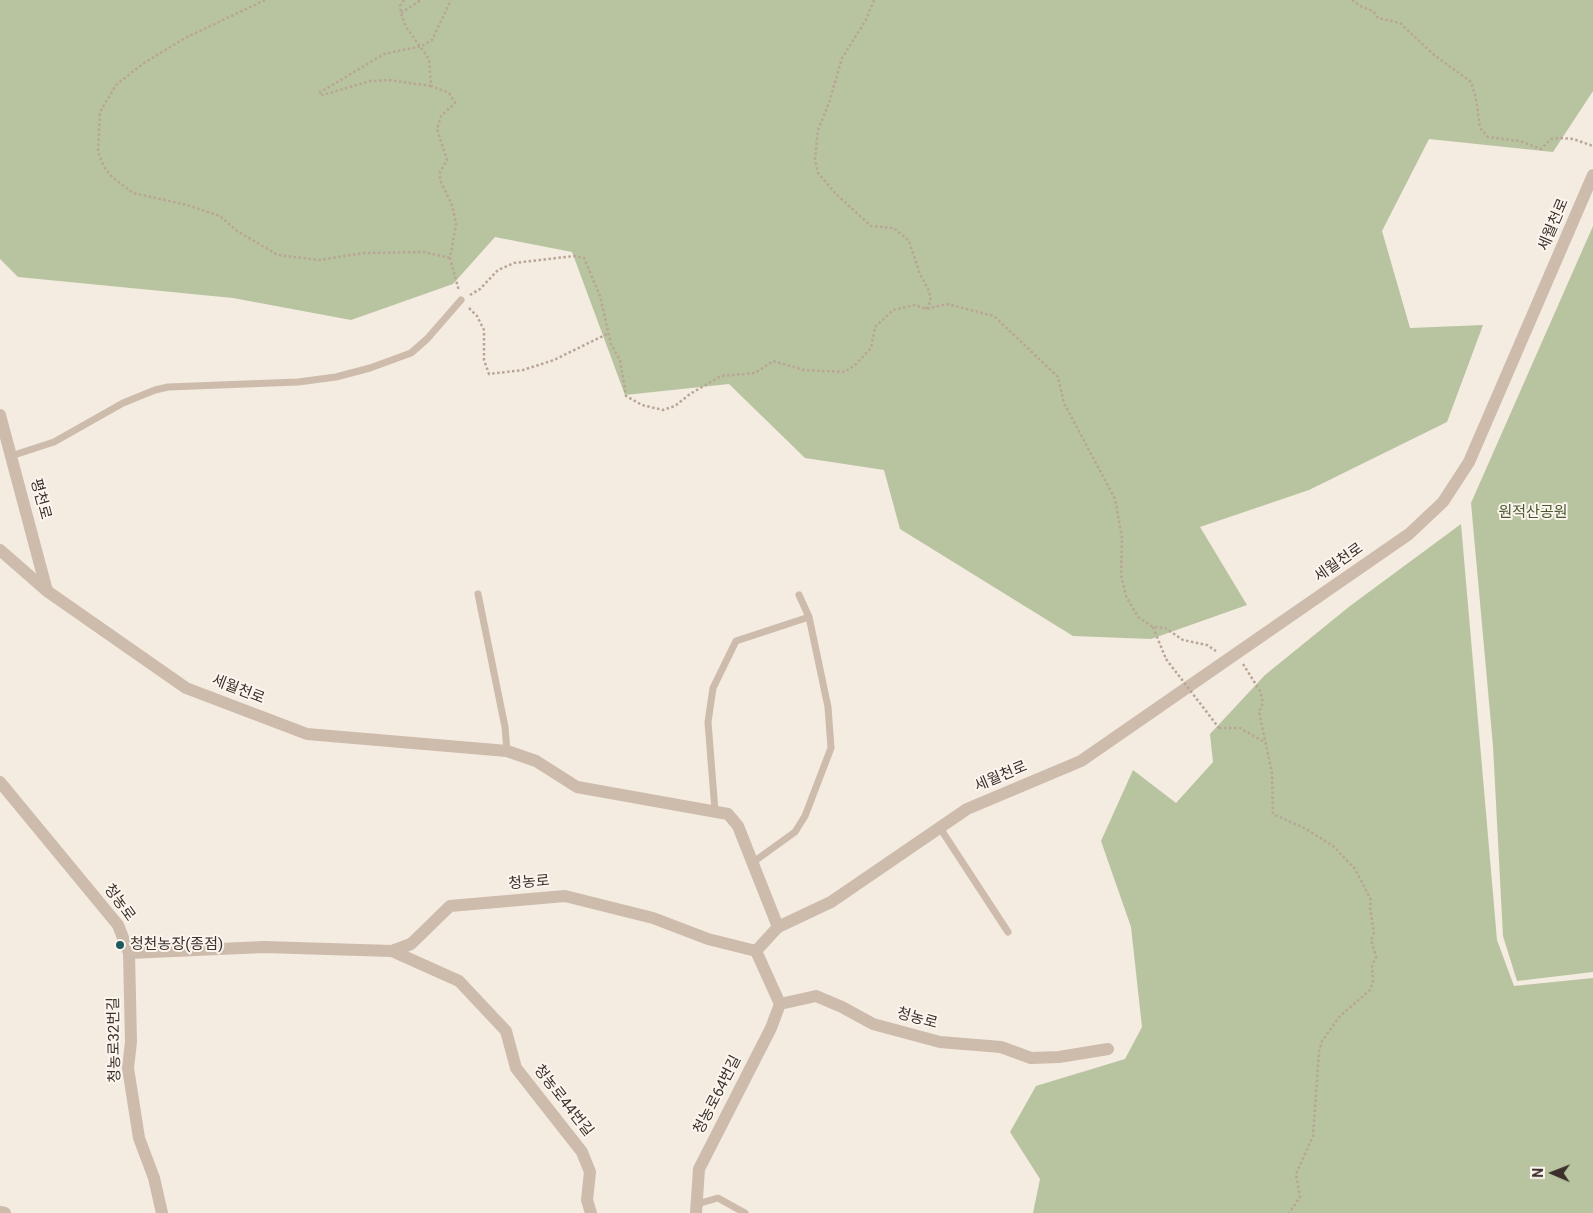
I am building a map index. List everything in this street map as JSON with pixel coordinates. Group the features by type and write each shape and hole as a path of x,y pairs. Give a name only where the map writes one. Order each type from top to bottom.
{"street":[{"name":"세월천로","path":"756,951 778,928 831,902 967,809 1081,761 1409,534 1443,502 1470,462 1593,175"},
{"name":"평천로","path":"0,415 47,591"},
{"name":"세월천로","path":"0,550 47,591 186,688 308,734 507,751 536,761 577,787 728,814 738,826 778,928"},
{"name":"청농로","path":"0,782 118,925 129,952 264,947 392,951 411,944 450,906 565,896 653,918 708,939 756,951"},
{"name":"청농로44번길","path":"392,951 459,982 506,1031 516,1068 582,1152 590,1172 587,1200 591,1213"},
{"path":"756,951 780,1004"},
{"name":"청농로32번길","path":"129,952 131,1042 128,1068 140,1138 154,1178 162,1213"},
{"name":"청농로","path":"780,1004 816,996 842,1007 872,1024 940,1042 1001,1047 1031,1058 1059,1057 1108,1049"},
{"name":"청농로64번길","path":"697,1208 699,1169 771,1028 780,1004"},
{"path":"0,1212 4,1213"}],"lane":[{"path":"11,456 54,442 124,403 155,390 168,387 261,385 307,381 336,377 378,365 411,353 427,339 461,300"},
{"path":"478,594 507,751"},
{"path":"752,862 795,832 805,816 831,748 828,707 808,617 799,595"},
{"path":"715,811 708,722 712,688 736,641 808,617"},
{"path":"940,828 1008,932"},
{"name":"청농로64번길","path":"697,1208 718,1198 746,1213"}],"path":[{"path":"265,0 185,38 144,63 116,85 100,112 98,152 104,167 112,178 133,193 187,204 220,216 237,231 278,255 304,260 319,260 364,253 424,252 450,258"},
{"path":"398,0 406,27 422,46 431,66 431,86"},
{"path":"400,6 404,0"},
{"path":"401,13 420,0"},
{"path":"451,0 432,40 422,46 384,54 319,93 323,95 370,81 389,80 431,86 449,93 456,103 441,116 437,129 446,160 440,172 440,180 452,205 456,224 450,258 461,300 477,316 484,330 484,360 490,374 523,370 554,360 609,333"},
{"path":"874,0 866,20 842,58 829,103 818,130 815,159 818,173 836,194 871,226 894,228 909,241 920,274 930,291 930,302 926,309"},
{"path":"1352,0 1362,7 1373,10 1378,18 1400,23 1433,54 1471,82 1476,98 1480,128 1488,137 1520,141 1541,148 1551,140 1560,138 1573,139 1593,146"},
{"path":"461,300 480,289 498,270 514,263 574,256 584,258 600,296 611,344 620,360 626,396 642,405 663,410 676,406 690,394 721,376 755,373 773,361 804,370 845,372 856,364 871,348 875,327 893,310 915,305 926,309 947,304 994,316 1058,377 1064,403 1115,499 1122,538 1121,575 1126,596 1138,617 1153,627 1166,628 1183,640 1207,645 1218,652 1225,661"},
{"path":"1153,627 1166,659 1219,728 1240,728 1266,743"},
{"path":"1236,653 1260,690 1263,703 1259,712 1260,727 1266,743 1272,773 1273,814 1306,829 1333,846 1355,869 1372,900 1370,908 1374,933 1371,940 1376,957 1372,966 1370,990 1340,1016 1320,1046 1313,1136 1296,1174 1300,1197 1290,1213"}],"green space":[{"path":"0,0 1593,0 1593,91 1553,152 1429,139 1382,231 1410,328 1483,325 1447,422 1309,490 1200,527 1247,605 1151,639 1073,636 900,529 884,470 805,458 729,384 625,395 572,252 495,237 453,284 351,320 233,298 18,277 0,259"},
{"name":"원적산공원","path":"1593,226 1593,972 1517,981 1503,936 1493,746 1471,503"},
{"path":"1461,524 1497,940 1514,986 1593,978 1593,1213 1033,1213 1040,1179 1010,1132 1036,1086 1125,1059 1142,1027 1131,927 1101,841 1133,770 1176,803 1213,762 1210,734 1265,675 1350,606"}],"place":[{"name":"청천농장(종점)","path":"120,945"}]}
